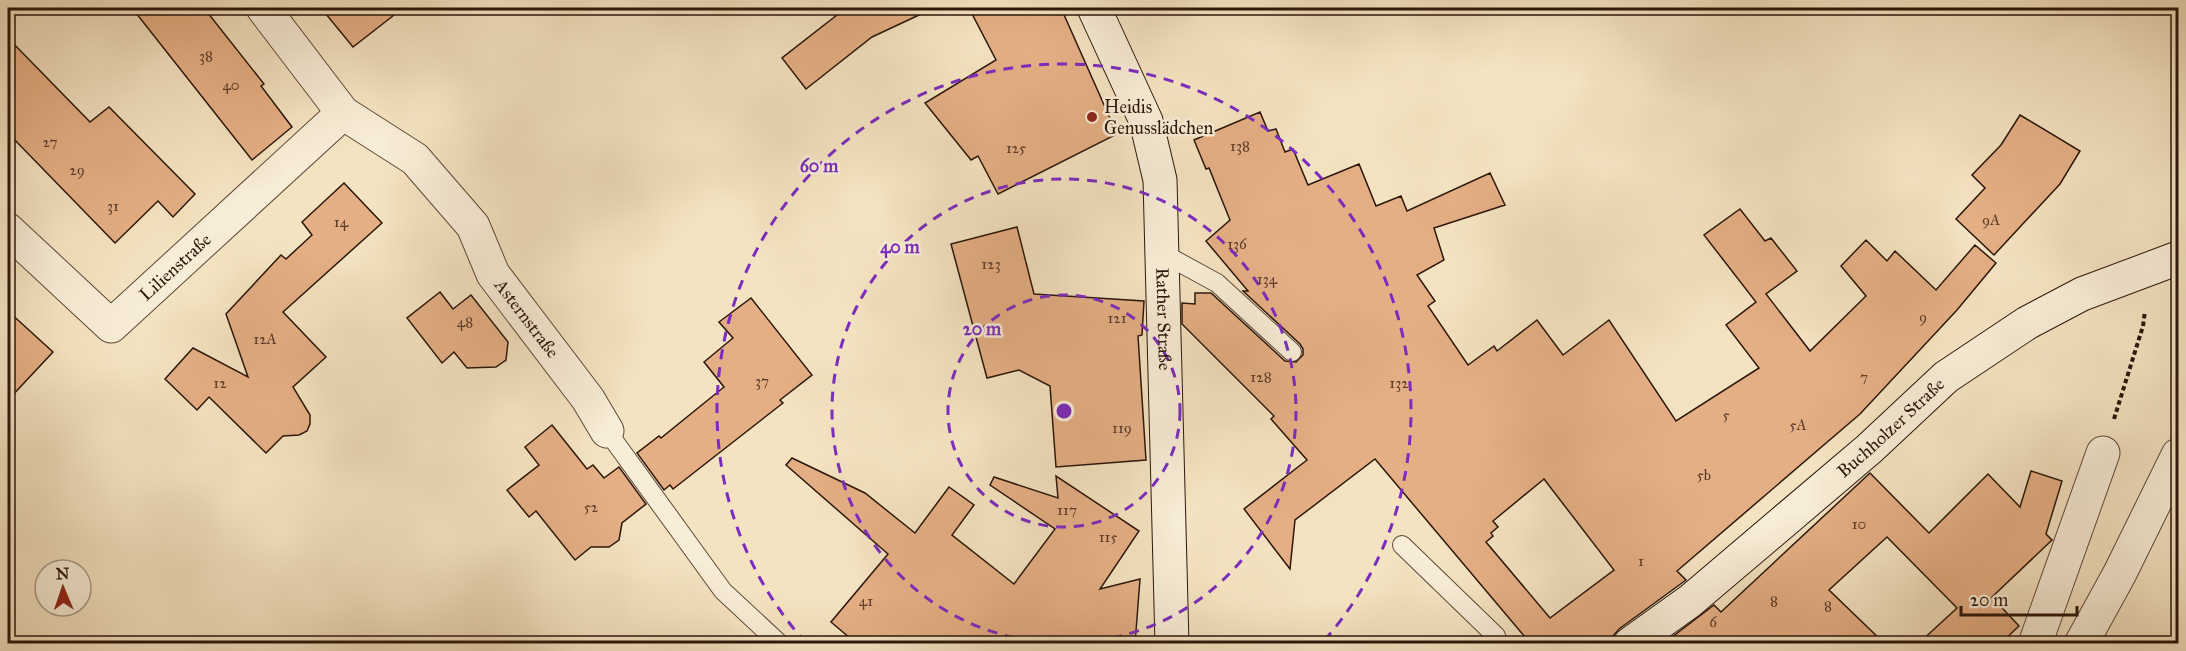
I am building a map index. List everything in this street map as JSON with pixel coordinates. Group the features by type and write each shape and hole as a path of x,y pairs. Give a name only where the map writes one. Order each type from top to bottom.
{"street":[{"name":"Asternstraße","path":"263,8 343,113 415,159 473,225 493,274 588,399 607,431"},
{"name":"Rather Straße","path":"1094,8 1146,121 1160,180 1172,644"},
{"name":"Lilienstraße","path":"8,230 111,326 343,113"},
{"name":"Buchholzer Straße","path":"1630,644 1690,601 1869,449 1946,377 2027,323 2082,294 2164,263"},
{"path":"2036,644 2060,570 2103,453"},
{"path":"2081,644 2120,573 2178,456"}],"lane":[{"path":"1162,253 1217,283 1292,352"},
{"name":"Asternstraße","path":"607,431 723,591 780,644"},
{"path":"1402,545 1496,636 1498,644"}],"path":[{"path":"2103,453 2164,263"}],"building":[{"path":"132,8 204,8 264,84 261,86 292,127 252,160"},
{"path":"321,8 403,8 353,47"},
{"path":"846,8 934,8 872,37 806,89 782,58"},
{"path":"969,8 1061,8 1117,134 998,194 978,156 971,160 925,103 996,60"},
{"path":"8,38 90,122 109,107 195,194 173,217 158,201 115,243 8,133"},
{"path":"1260,112 1268,131 1276,129 1285,152 1293,149 1308,185 1359,164 1376,206 1401,196 1407,211 1490,173 1505,205 1434,228 1444,260 1417,275 1435,301 1428,306 1468,365 1494,346 1497,351 1537,320 1563,355 1609,320 1676,421 1759,368 1726,325 1756,302 1704,235 1740,209 1765,241 1771,238 1797,271 1766,294 1810,351 1866,296 1841,266 1866,240 1887,261 1895,251 1936,290 1975,245 1996,263 1957,310 1860,414 1677,571 1686,580 1619,629 1613,636 1612,644 1516,644 1525,637 1375,459 1295,520 1290,569 1244,509 1307,460 1271,419 1274,416 1182,324 1182,303 1195,304 1195,293 1211,293 1285,361 1296,362 1303,355 1303,349 1243,291 1248,291 1206,241 1230,220 1209,168 1206,169 1194,140","holes":["1544,479 1614,570 1550,618 1486,542 1498,527 1493,521"]},
{"path":"2020,115 2080,151 2060,184 1994,255 1956,219 1985,188 1972,175 2001,145"},
{"path":"344,183 382,223 283,312 326,357 293,387 310,415 307,431 299,435 283,436 266,453 209,397 197,410 165,379 193,348 248,377 226,314 281,255 286,259 312,235 302,222"},
{"path":"1017,227 1034,294 1144,301 1142,335 1138,336 1146,460 1056,467 1050,386 1019,370 987,378 951,244"},
{"path":"440,292 453,309 471,295 508,342 506,360 496,367 467,368 454,352 442,363 407,318"},
{"path":"751,298 812,375 780,400 783,403 673,489 670,485 664,490 637,453 659,436 661,438 724,387 704,362 733,338 719,322"},
{"path":"8,311 53,352 8,400"},
{"path":"552,425 587,469 593,465 604,478 619,467 646,504 622,523 619,540 609,547 591,547 575,560 536,511 529,517 507,490 539,465 525,447"},
{"path":"792,458 865,493 915,533 949,487 974,505 952,535 1014,584 1055,529 990,485 994,477 1058,498 1056,476 1139,531 1100,589 1140,579 1135,644 857,644 831,622 888,554 786,465"},
{"path":"2031,471 2062,481 2046,534 2052,540 1992,597 2019,626 2000,644 1918,644 1957,608 1887,537 1829,590 1885,644 1663,644 1714,605 1721,612 1870,473 1929,533 1988,474 2020,507"}],"place":[{"name":"Heidis Genusslädchen","path":"1092,117"}]}
